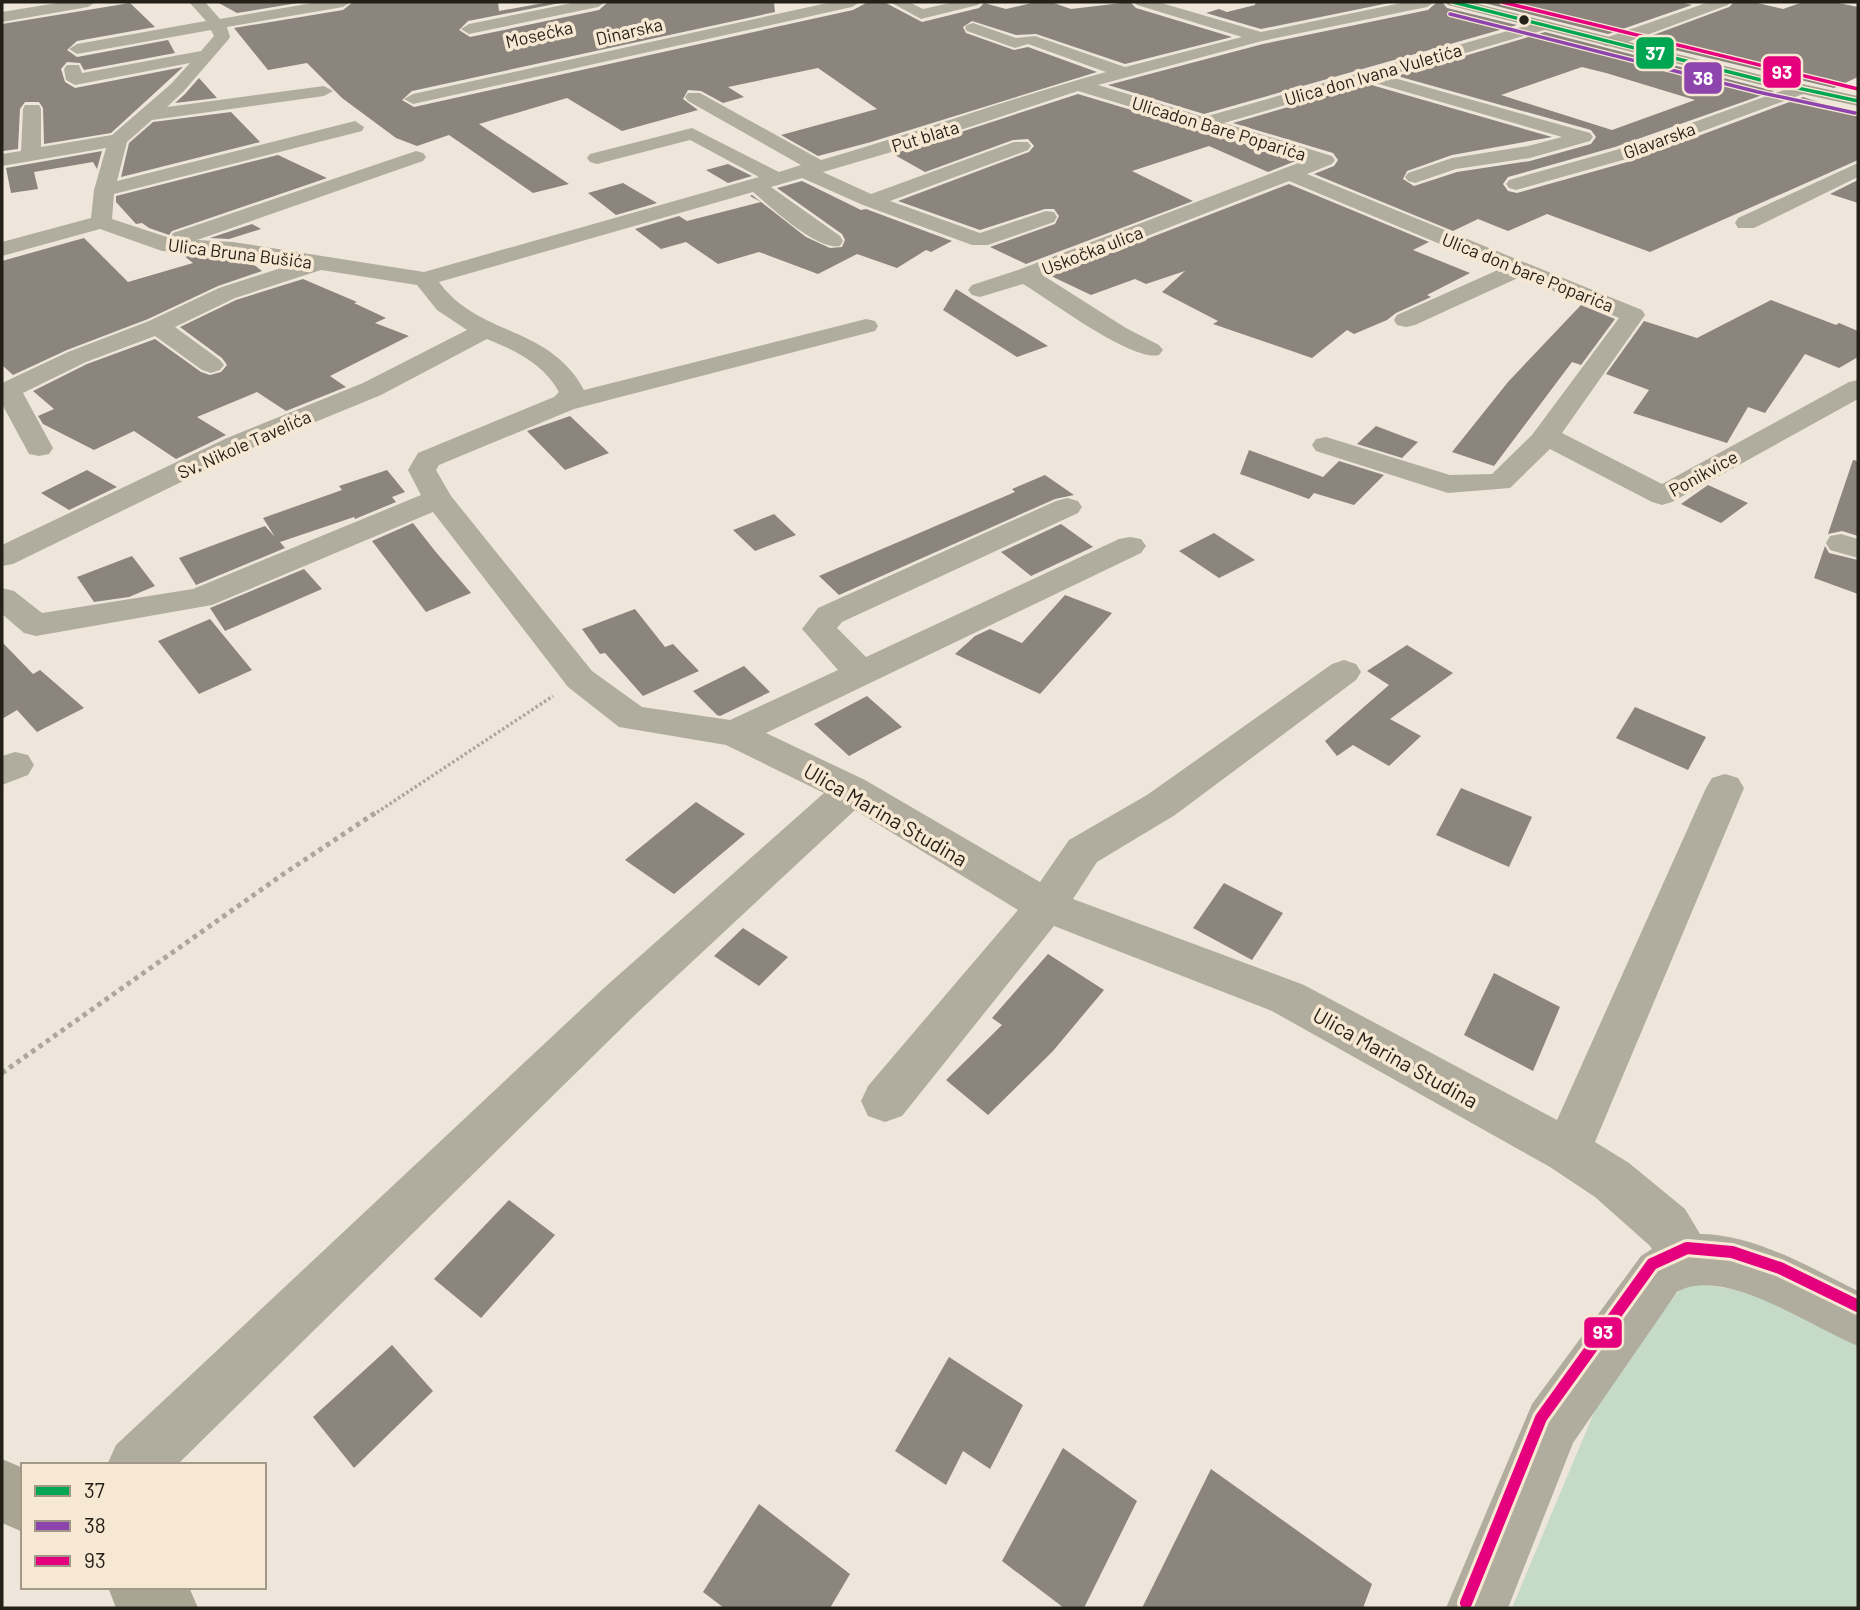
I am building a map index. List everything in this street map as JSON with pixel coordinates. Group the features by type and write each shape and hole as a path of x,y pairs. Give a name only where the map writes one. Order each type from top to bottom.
{"main road":[{"path":"1453,2 1858,102"},
{"path":"2,1488 21,1502"},
{"path":"141,1589 167,1608"}],"street":[{"path":"2,17 88,2"},
{"path":"77,49 343,2"},
{"path":"469,29 598,2"},
{"name":"Dinarska","path":"411,91 852,2"},
{"path":"898,2 921,14 973,2"},
{"path":"1142,2 1260,37"},
{"name":"Put blata","path":"425,278 955,127 1079,85 1260,37 1427,2"},
{"path":"1504,15 1547,2"},
{"path":"1611,42 1723,2"},
{"path":"2,160 118,140 177,88 222,37 205,4"},
{"path":"799,13 833,26"},
{"name":"Ulica don Ivana Vuletića","path":"1201,124 1545,25"},
{"path":"973,28 1015,43 1029,39 1126,74"},
{"path":"73,69 75,80 206,55"},
{"name":"Mosećka","path":"411,91 529,56"},
{"path":"1365,75 1583,137 1530,152 1452,164 1415,177"},
{"name":"Ulicadon Bare Poparića","path":"1079,85 1325,160 1293,175"},
{"name":"Glavarska","path":"1516,184 1623,154 1800,89"},
{"path":"146,115 324,91"},
{"path":"694,97 870,201 979,240 1046,217"},
{"path":"31,155 32,109"},
{"path":"104,190 355,127"},
{"path":"597,158 692,134 767,182 788,211 832,241"},
{"path":"2,249 100,222 104,190 118,140"},
{"path":"870,201 1021,146"},
{"path":"162,244 416,157"},
{"path":"1746,223 1858,169"},
{"name":"Ulica don bare Poparića","path":"1293,175 1633,315 1546,436 1500,482 1448,484 1326,445"},
{"name":"Uskočka ulica","path":"1026,275 1293,175"},
{"name":"Ulica Bruna Bušića","path":"100,222 162,244 233,249 425,278"},
{"path":"39,448 5,392 227,293 322,262"},
{"path":"1406,320 1520,268"},
{"path":"980,290 1026,275"},
{"name":"Uskočka ulica","path":"1026,275 1117,333 1150,350"},
{"path":"425,278 448,308 485,330 551,362 567,379 572,392 564,403"},
{"path":"158,326 211,365"},
{"path":"564,403 866,326"},
{"name":"Sv. Nikole Tavelića","path":"2,557 237,444 372,388 485,330"},
{"name":"Ponikvice","path":"1546,436 1662,496 1858,388"},
{"name":"Ulica Marina Studina","path":"564,403 428,459 422,470 438,499 580,679 632,718 734,733 852,790 1046,906 1288,998 1567,1152 1612,1181 1667,1227 1686,1260"},
{"path":"2,598 36,625 200,598 438,499"},
{"path":"861,673 819,629 830,615 1067,507"},
{"path":"734,733 1130,546"},
{"path":"885,1101 1046,906 1083,851 1161,805 1344,672"},
{"path":"1567,1152 1725,788"},
{"path":"138,1463 621,1000 710,922 852,790"},
{"path":"1477,1608 1552,1424 1659,1274 1686,1260 1714,1259 1756,1272 1858,1319"}],"path":[{"path":"2,1073 282,876 580,679"}],"green space":[{"path":"1687,1282 1789,1298 1858,1330 1858,1608 1512,1608 1613,1367"}],"building":[{"path":"217,2 304,2 237,13"},
{"path":"353,2 498,2 499,11 549,2 565,2 468,21 459,30 470,37 599,10 608,2 774,2 775,12 412,91 402,100 414,107 853,10 868,2 884,2 922,22 979,8 984,3 1006,9 1036,2 1051,2 1071,9 1130,2 1136,8 1232,37 1125,64 1036,34 1016,35 972,21 963,27 966,33 1014,50 1028,47 1097,72 818,156 781,135 877,109 818,68 728,87 744,97 723,103 701,91 688,90 683,99 698,110 622,131 567,98 479,124 569,184 533,193 449,135 417,146 396,138 342,98 307,63 268,70 234,28 343,10"},
{"path":"1256,2 1394,2 1261,29 1206,13 1219,9 1227,12 1255,5"},
{"path":"1437,2 1442,2 1447,8 1517,25 1204,114 1108,85 1263,44 1428,10"},
{"path":"1480,2 1680,2 1692,5 1608,34"},
{"path":"1734,2 1753,2 1783,9 1803,2 1834,2 1858,7 1858,77 1834,88 1637,41 1729,7"},
{"path":"130,3 155,27 77,41 67,50 77,57 168,40 175,53 84,70 80,63 67,62 61,69 65,82 75,88 183,67 111,133 44,144 43,108 39,102 25,102 20,109 18,149 3,151 2,24"},
{"path":"1545,32 1774,91 1615,147 1508,177 1503,184 1508,191 1517,193 1631,161 1803,97 1858,115 1858,160 1650,252 1547,214 1508,231 1478,219 1453,231 1314,174 1334,166 1338,160 1333,153 1233,123 1368,84 1552,137 1452,155 1407,171 1403,179 1414,186 1457,172 1530,161 1591,144 1596,137 1591,130 1397,76","holes":["1582,67 1695,100 1612,130 1501,95"]},
{"path":"199,78 217,98 175,103 185,94"},
{"path":"1078,94 1298,160 1268,172 1209,146 1132,171 1193,201 1026,264 990,247 1055,224 1059,216 1054,209 1045,209 980,230 898,201 1029,152 1034,146 1028,139 1013,140 925,172 893,154"},
{"path":"231,112 260,142 121,177 129,143 153,122"},
{"path":"102,151 97,169 93,162 34,172 38,189 11,193 6,168"},
{"path":"278,155 327,178 172,231 169,235 142,223 136,224 116,202 116,196"},
{"path":"728,164 752,176 728,183 706,170"},
{"path":"1858,180 1858,203 1830,194"},
{"path":"802,181 861,210 866,209 952,241 931,252 926,250 897,268 857,254 818,274 759,252 718,264 686,242 661,249 635,229 679,216 687,221 761,202 806,237 830,248 842,247 845,240 842,234 777,188"},
{"path":"623,183 657,203 616,215 588,193"},
{"path":"1289,184 1429,242 1413,250 1470,273 1387,320 1354,334 1347,330 1312,358 1213,324 1218,321 1162,292 1185,271 1146,284 1135,279 1091,295 1051,276"},
{"path":"252,224 261,229 229,239 210,238"},
{"path":"84,238 128,282 193,263 183,255 249,261 262,271 218,286 148,319 67,350 13,375 2,365 2,261"},
{"path":"303,279 357,302 354,303 386,318 375,323 409,336 330,376 346,387 286,411 257,392 197,417 226,435 176,459 134,431 94,450 43,424 38,416 54,409 33,391 87,364 155,339 201,372 210,375 221,372 227,365 222,358 180,327 236,300"},
{"path":"956,289 1048,346 1017,357 943,310"},
{"path":"1771,300 1858,331 1858,357 1839,368 1805,354 1765,413 1748,407 1727,443 1633,413 1649,390 1606,374 1644,321 1697,338"},
{"path":"1581,305 1615,319 1581,365 1572,362 1494,466 1452,452 1508,382"},
{"path":"570,416 609,453 565,470 527,431"},
{"path":"1376,426 1418,442 1402,458 1357,444"},
{"path":"1249,450 1323,477 1339,461 1384,475 1354,505 1314,493 1309,499 1240,474"},
{"path":"1853,460 1858,461 1858,536 1842,531 1828,534"},
{"path":"87,470 117,487 69,510 41,493"},
{"path":"387,470 405,492 392,497 396,502 355,519 354,517 280,542 285,548 196,585 179,558 265,526 275,537 263,518 342,490 339,486"},
{"path":"1045,475 1074,495 1055,499 839,595 819,576 1015,492 1012,489"},
{"path":"1708,485 1748,503 1721,523 1681,504"},
{"path":"774,514 796,535 755,551 733,530"},
{"path":"413,523 471,593 426,612 372,541"},
{"path":"1061,524 1093,547 1031,576 1001,552"},
{"path":"1214,533 1255,560 1219,578 1179,551"},
{"path":"1825,546 1829,553 1858,560 1858,594 1814,578"},
{"path":"132,556 155,586 129,597 94,602 77,577"},
{"path":"304,569 322,589 225,631 210,608"},
{"path":"1065,595 1112,613 1040,694 955,654 975,636 990,629 1022,643"},
{"path":"635,609 665,647 673,644 699,671 643,696 605,653 600,654 582,629"},
{"path":"210,619 252,670 199,694 158,641"},
{"path":"2,642 33,674 40,670 84,708 37,732 17,710 2,719"},
{"path":"1407,645 1453,673 1390,719 1421,736 1389,766 1353,745 1337,756 1325,741 1389,685 1367,671"},
{"path":"744,666 770,692 720,716 693,691"},
{"path":"867,696 902,727 849,756 814,724"},
{"path":"1635,707 1706,737 1688,770 1616,738"},
{"path":"1461,788 1532,817 1509,867 1436,835"},
{"path":"696,802 745,834 674,894 625,860"},
{"path":"1224,883 1283,913 1252,960 1193,928"},
{"path":"743,928 788,957 759,986 714,956"},
{"path":"1048,954 1104,990 1053,1051 988,1115 946,1080 1002,1025 992,1018"},
{"path":"1494,973 1560,1007 1533,1071 1464,1035"},
{"path":"509,1200 555,1235 481,1318 434,1279"},
{"path":"392,1345 433,1391 354,1468 313,1417"},
{"path":"949,1357 1023,1405 990,1469 963,1451 946,1485 895,1451"},
{"path":"1063,1448 1137,1501 1084,1608 1064,1608 1002,1561"},
{"path":"1211,1469 1372,1584 1363,1608 1142,1608"},
{"path":"759,1504 850,1574 830,1608 724,1608 703,1592"}],"transit line":[{"name":"37","path":"1453,2 1761,80 1858,101"},
{"name":"93","path":"1502,2 1858,89"},
{"name":"38","path":"1450,14 1758,92 1855,113"},
{"name":"93","path":"1466,1603 1541,1418 1652,1264 1687,1248 1732,1252 1780,1268 1858,1306"}]}
